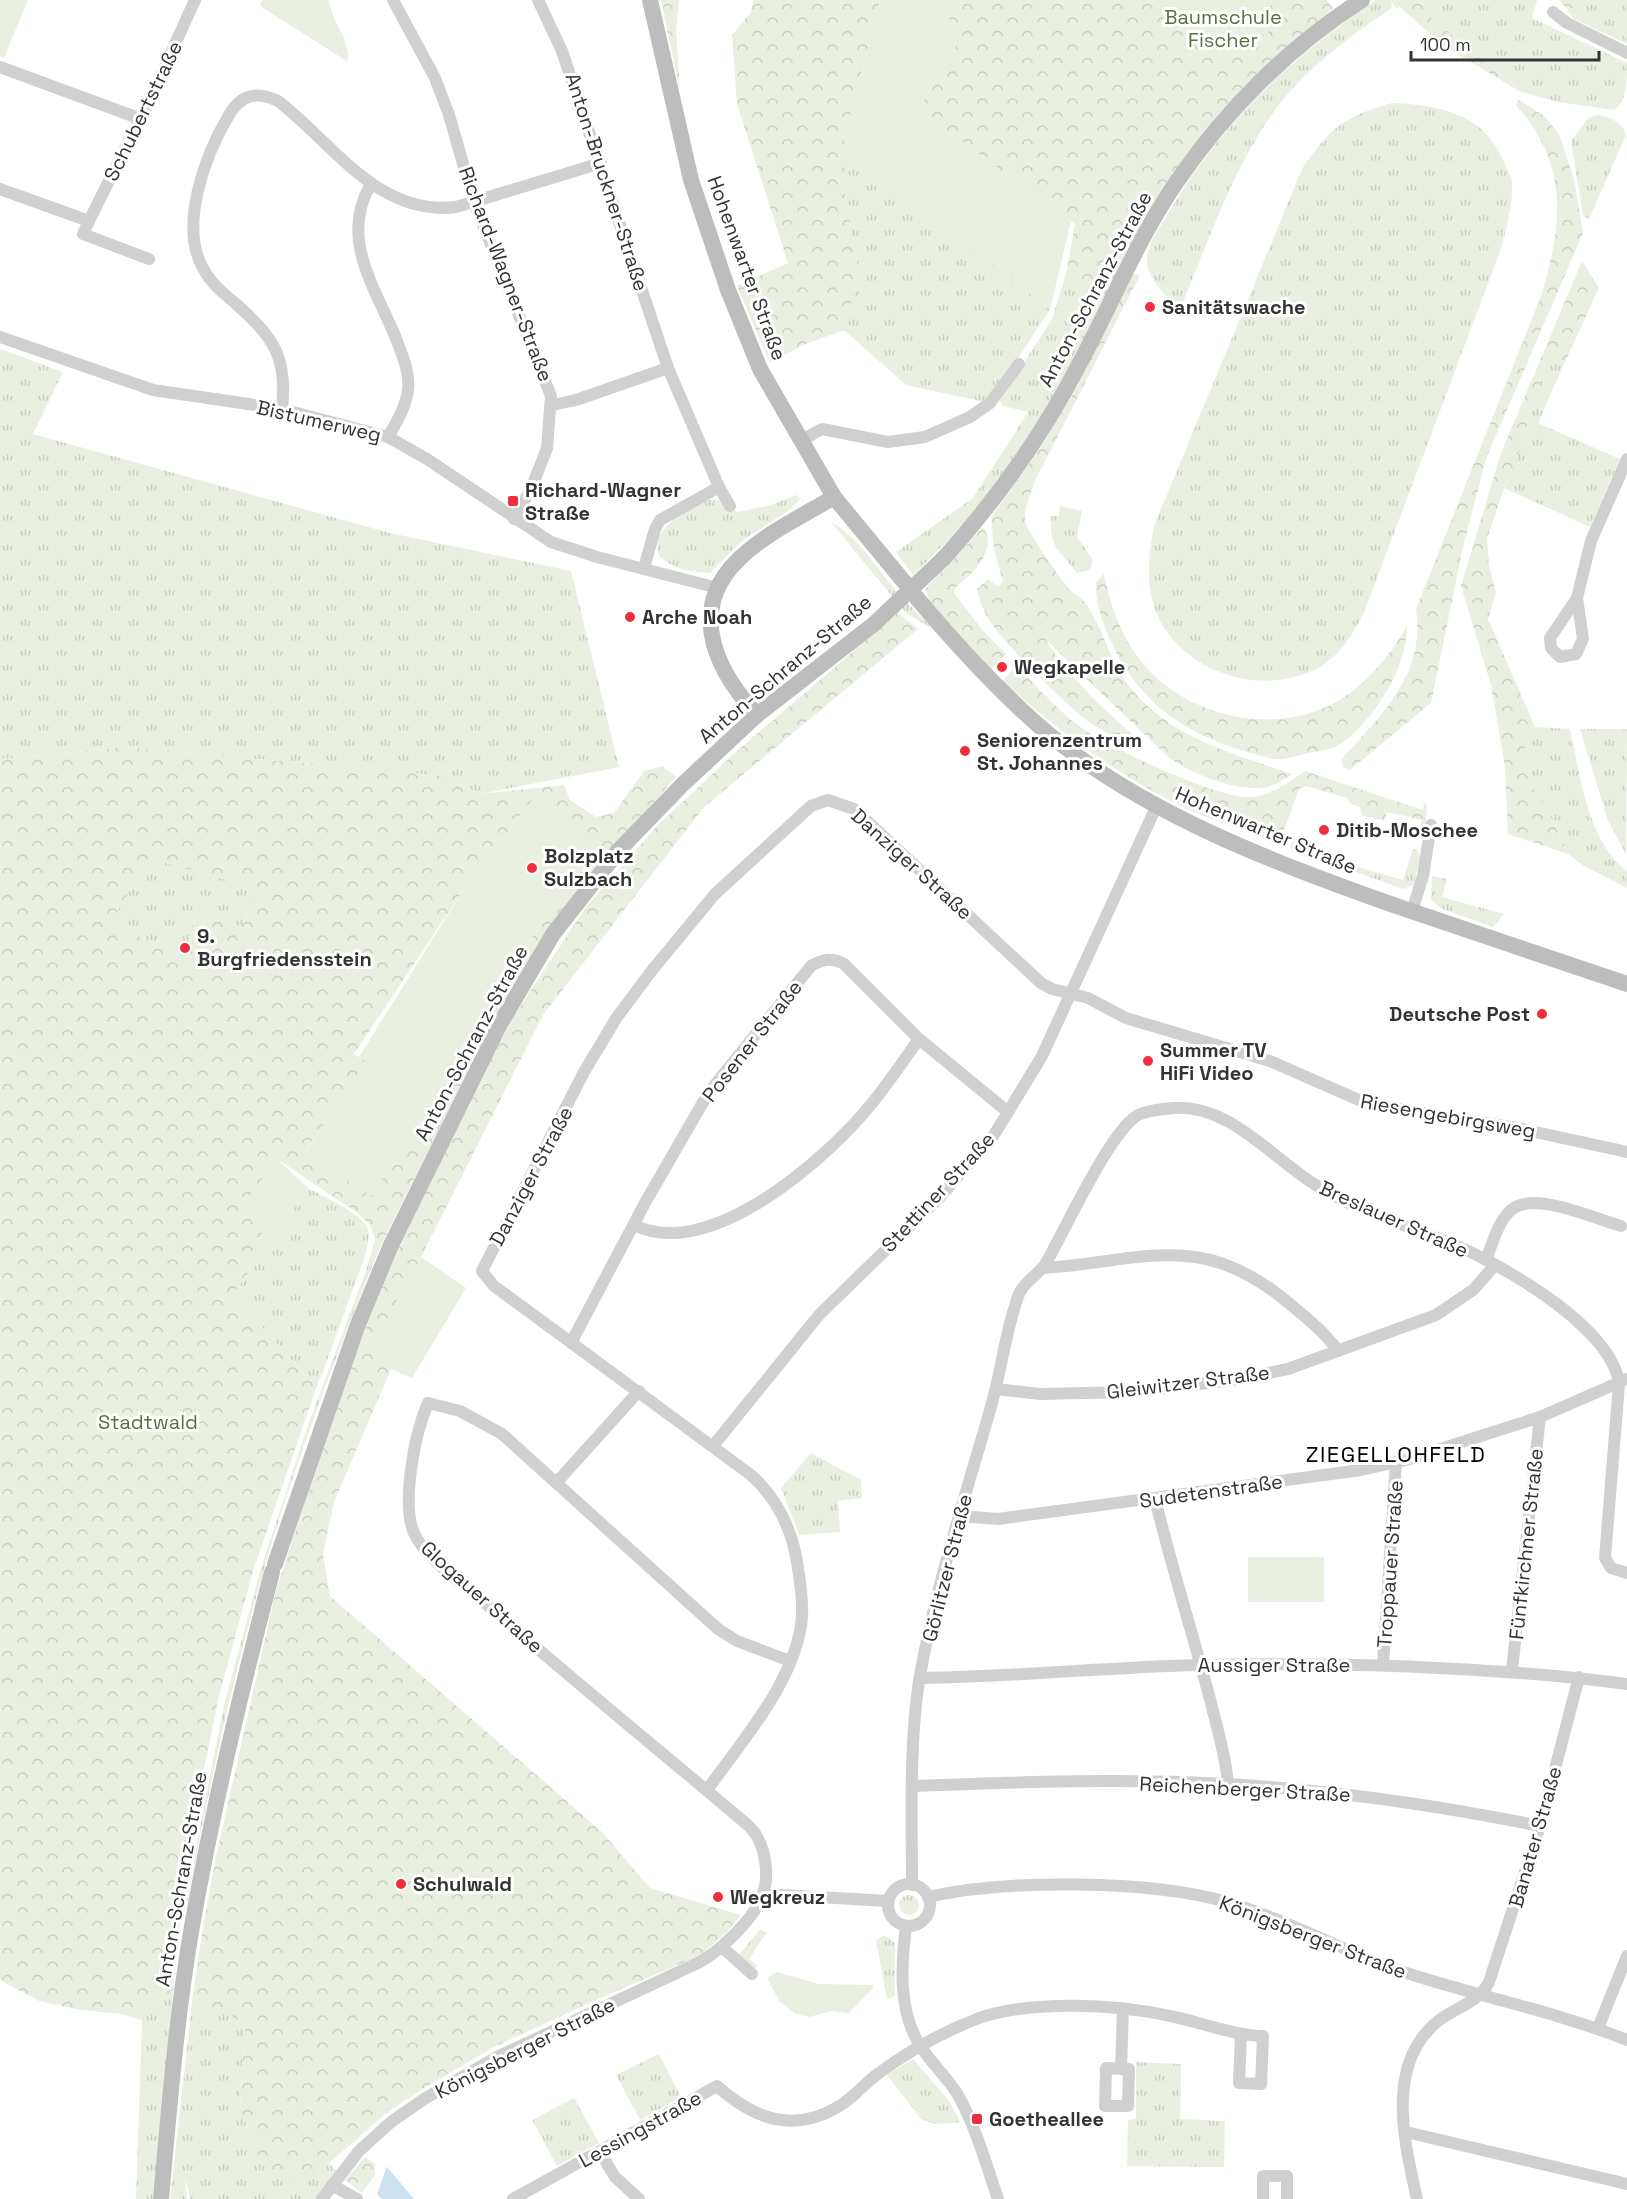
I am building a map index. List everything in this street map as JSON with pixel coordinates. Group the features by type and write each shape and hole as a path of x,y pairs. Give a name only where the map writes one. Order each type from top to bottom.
{"main road":[{"name":"Hohenwarter Straße","path":"650,0 691,180 717,257 760,369 834,497 904,583"},
{"name":"Anton-Schranz-Straße","path":"161,2199 168,2108 193,1922 225,1756 274,1568 357,1327 391,1245 500,1024 553,934 619,850 682,785 757,715 874,624 944,558 981,517 1029,452 1082,360 1161,207 1189,164 1248,95 1280,64 1308,38 1362,0"},
{"path":"757,715 731,684 713,649 711,632 718,588 730,569 745,552 834,497"},
{"name":"Hohenwarter Straße","path":"916,597 966,654 1039,726 1156,805 1278,862 1412,911 1627,984"}],"street":[{"name":"Schubertstraße","path":"89,221 141,119 195,0"},
{"name":"Richard-Wagner-Straße","path":"393,0 438,87 474,202 549,389 552,405 543,462 525,502 514,519"},
{"name":"Anton-Bruckner-Straße","path":"538,0 562,51 668,368 719,487 730,506"},
{"path":"1553,12 1567,23 1627,53"},
{"path":"0,67 141,119"},
{"path":"282,409 284,375 271,342 259,326 216,287 198,258 193,236 194,211 210,156 234,106 249,95 267,96 288,108 371,184 407,201 431,208 456,207 601,163"},
{"path":"371,184 359,215 359,251 404,358 408,382 406,402 388,437"},
{"path":"0,189 89,221 83,234 149,259"},
{"name":"Bistumerweg","path":"0,337 153,390 282,409 388,437 427,459 551,542 597,557 718,588"},
{"path":"800,441 822,429 888,442 925,437 970,417 990,403 1019,364"},
{"path":"552,405 576,400 668,368"},
{"path":"1577,598 1591,541 1627,459"},
{"path":"644,568 655,529 660,520 719,487"},
{"name":"Danziger Straße","path":"707,1790 768,1704 790,1662 802,1618 802,1599 795,1551 787,1526 761,1484 572,1341 488,1281 482,1271 484,1264 598,1046 623,1009 679,936 715,894 811,806 828,800 854,809 1041,983 1071,993"},
{"name":"Stettiner Straße","path":"713,1446 819,1316 940,1197 976,1157 1008,1112 1042,1056 1156,805"},
{"path":"1412,911 1423,876 1431,825"},
{"name":"Posener Straße","path":"572,1341 709,1092 811,966 828,959 844,964 919,1039 1008,1112"},
{"name":"Riesengebirgsweg","path":"1071,993 1099,1002 1126,1018 1270,1061 1368,1104 1517,1128 1627,1152"},
{"path":"634,1225 658,1233 696,1230 741,1212 772,1193 818,1157 864,1112 919,1039"},
{"name":"Breslauer Straße","path":"1043,1268 1121,1130 1141,1113 1185,1107 1213,1115 1241,1131 1329,1193 1378,1215 1452,1243 1491,1262 1533,1288 1600,1343 1613,1361 1623,1382"},
{"name":"Gleiwitzer Straße","path":"996,1389 1017,1393 1050,1394 1170,1388 1288,1369 1436,1315 1473,1290 1491,1262 1504,1218 1511,1210 1522,1205 1553,1205 1622,1226"},
{"path":"1043,1268 1150,1255 1195,1257 1221,1262 1253,1277 1276,1293 1309,1320 1338,1351"},
{"name":"Görlitzer Straße","path":"912,1885 913,1786 920,1678 939,1587 996,1389 1019,1295 1028,1280 1043,1268"},
{"path":"1623,1382 1605,1558 1611,1568 1627,1573"},
{"name":"Sudetenstraße","path":"960,1516 998,1519 1361,1470 1396,1462 1540,1417 1623,1382"},
{"path":"557,1482 639,1391"},
{"name":"Glogauer Straße","path":"763,1894 764,1853 759,1839 750,1827 460,1581 427,1552 414,1533 410,1511 413,1460 420,1426 428,1403 460,1411 491,1426 557,1482 718,1629 745,1645 790,1662"},
{"name":"Fünfkirchner Straße","path":"1512,1670 1540,1417"},
{"name":"Troppauer Straße","path":"1383,1665 1396,1462"},
{"path":"1155,1499 1177,1586 1201,1665 1225,1760 1228,1784"},
{"name":"Aussiger Straße","path":"920,1678 1201,1665 1383,1665 1512,1670 1627,1684"},
{"name":"Banater Straße","path":"1482,1994 1494,1970 1540,1826 1578,1677"},
{"name":"Reichenberger Straße","path":"913,1786 1101,1782 1228,1784 1358,1796 1540,1826"},
{"path":"912,1885 921,1888 928,1897 930,1908 926,1917 915,1925 906,1926 891,1915 889,1901 900,1886 912,1885"},
{"name":"Königsberger Straße","path":"928,1897 956,1892 1045,1886 1179,1892 1227,1902 1413,1975 1598,2028 1627,2040"},
{"path":"763,1894 889,1901"},
{"name":"Königsberger Straße","path":"322,2199 359,2151 391,2122 424,2099 525,2043 690,1968 722,1947 749,1917 763,1894"},
{"path":"906,1926 903,1989 913,2030 920,2047 957,2094 971,2122 998,2199"},
{"path":"722,1947 752,1974"},
{"path":"1598,2028 1627,1956"},
{"path":"1417,2199 1406,2132 1404,2085 1416,2046 1441,2019 1482,1994"},
{"path":"920,2047 970,2022 1009,2011 1065,2008 1123,2010 1175,2017 1241,2035"},
{"path":"1120,2069 1123,2010"},
{"name":"Lessingstraße","path":"513,2199 717,2086 743,2108 761,2116 786,2120 818,2116 842,2104 878,2073 920,2047"},
{"path":"1406,2132 1627,2184"},
{"path":"600,2152 615,2177 639,2199"},
{"path":"1263,2199 1263,2176 1287,2176 1287,2199"},
{"path":"332,2185 357,2199"}],"green space":[{"path":"0,0 28,0 4,58 0,56"},
{"path":"262,0 329,0 344,38 348,62 260,6"},
{"path":"661,0 679,0 676,31 680,91"},
{"path":"753,0 880,0 844,142 844,189 859,274 844,330 803,345 770,363 737,286 788,263 737,104 732,35 751,12"},
{"path":"880,0 944,0 956,45 918,110 1071,221 1050,310 844,142"},
{"path":"944,0 1154,0 1220,67 1271,29 1270,0 1326,0 1333,8 1249,85 1108,292 1066,274 1075,224 918,110 956,45"},
{"name":"Baumschule Fischer","path":"1154,0 1270,0 1272,29 1220,67"},
{"path":"1376,0 1391,0 1392,8 1358,31 1310,71 1282,101 1256,139 1220,211 1179,311 1151,275 1147,255 1155,235 1189,180 1235,121 1287,68 1345,21"},
{"path":"1391,0 1452,0 1426,14 1515,85 1519,91 1440,43 1400,7 1396,8"},
{"path":"1452,0 1537,0 1532,18 1627,63 1622,102 1614,110 1558,102 1519,91 1515,85 1426,14"},
{"path":"1559,0 1602,0 1588,6 1567,9"},
{"path":"1602,0 1627,0 1627,44 1574,19 1567,9 1588,6"},
{"path":"1519,100 1544,116 1559,134 1574,179 1583,233 1487,456 1463,547 1431,703 1350,770 1343,767 1342,759 1385,709 1407,674 1414,654 1417,633 1416,609 1541,296 1551,258 1557,221 1555,184 1541,141 1516,106"},
{"path":"1392,103 1426,106 1458,115 1484,132 1494,144 1512,182 1511,206 1502,246 1364,613 1350,637 1333,657 1318,668 1295,677 1270,681 1245,679 1220,672 1198,661 1178,646 1163,626 1153,603 1149,574 1154,526 1302,169 1330,133 1349,119"},
{"path":"1598,115 1616,121 1626,135 1589,219 1583,216 1571,141 1589,117"},
{"path":"844,142 1050,310 996,391 985,402 906,385 844,330 859,274 844,189"},
{"path":"1582,261 1599,288 1564,364 1547,344 1540,383 1514,468 1504,488 1487,539 1489,566 1496,593 1488,619 1535,727 1523,739 1534,791 1551,817 1568,854 1508,834 1505,767 1491,685 1461,586 1501,453"},
{"path":"1066,274 1108,292 1089,330 1049,405 1015,460 974,512 913,575 896,552 973,498 1028,412 1003,406 1000,400 1052,319"},
{"path":"1132,274 1140,275 1035,481 1027,505 1025,521 1060,577 1070,590 1087,605 1120,673 1142,701 1160,717 1201,741 1292,774 1267,787 1229,785 1203,776 1169,758 1045,639 1077,681 1101,706 1141,741 1142,748 1139,751 1091,723 1047,684 1004,639 986,615 977,589 988,579 998,587 1003,582 994,549 991,517 1039,450 1075,391"},
{"path":"1547,343 1564,364 1538,423 1620,459 1590,527 1504,488 1521,444"},
{"path":"0,349 63,372 33,434 390,533 571,571 619,767 480,794 443,776 127,747 0,759"},
{"path":"796,495 800,499 791,509 742,541 710,573 688,571 669,563 658,554 658,540 661,533 684,512 702,502 718,500 738,512 771,505"},
{"path":"1060,506 1082,511 1077,537 1093,560 1090,570 1077,573 1056,548 1052,535 1051,516 1059,516"},
{"path":"830,521 857,543 934,630 906,613"},
{"path":"983,527 988,544 986,553 976,569 955,588 954,593 983,631 1006,654 991,669 931,604 925,589"},
{"path":"1104,574 1117,620 1141,661 1159,680 1181,696 1206,708 1232,716 1259,719 1286,718 1312,713 1336,702 1358,687 1385,659 1407,626 1405,646 1395,676 1385,694 1348,739 1329,749 1281,759 1266,757 1198,733 1162,710 1147,695 1121,660 1102,618 1096,582"},
{"path":"898,613 918,629 704,807 543,1015 421,1257 381,1330 374,1348 391,1369 334,1502 323,1554 330,1596 602,1832 650,1888 741,1915 727,1932 699,1956 492,2048 416,2093 384,2115 318,2173 294,2178 262,2165 240,2106 245,2025 225,2011 204,2014 193,1994 215,1861 276,1590 350,1366 400,1243 512,1019 585,908 657,826 737,751"},
{"path":"1016,666 1083,729 1166,772 1236,796 1252,797 1273,791 1305,771 1423,810 1424,803 1427,804 1425,836 1418,838 1422,820 1387,812 1384,821 1361,815 1360,807 1351,804 1347,798 1306,786 1299,789 1279,844 1194,812 1123,774 1041,714 1003,681"},
{"path":"1535,727 1570,729 1587,806 1602,842 1627,872 1627,888 1584,866 1568,854 1551,817 1534,791 1522,739"},
{"path":"1580,729 1627,729 1626,854 1608,821"},
{"name":"Stadtwald","path":"127,747 443,776 480,794 564,785 570,800 596,817 614,813 644,771 663,766 676,777 616,845 479,1049 382,1243 375,1240 370,1225 359,1214 277,1159 241,1209 269,1241 233,1295 306,1376 320,1377 253,1571 219,1696 187,1851 173,1995 121,2014 81,2010 39,2001 0,1980 0,759","holes":["536,795 601,845 528,942 432,1106 371,1196 305,1151 367,1062 354,1054 462,892","149,858 256,888 242,926 194,917 187,949 107,929"]},
{"path":"536,795 602,845 528,942 432,1106 371,1196 305,1152 366,1062 359,1057 462,892"},
{"path":"1293,839 1345,858 1344,863 1403,880 1413,849 1417,850 1420,857 1414,884 1403,889 1290,848"},
{"path":"149,858 256,888 242,926 187,949 106,929"},
{"path":"1432,876 1447,879 1442,897 1504,914 1493,927 1440,908 1431,899"},
{"path":"277,1159 309,1189 269,1241 241,1209"},
{"path":"309,1189 357,1216 367,1227 369,1234 365,1256 321,1377 306,1376 233,1295 269,1241"},
{"path":"375,1240 382,1243 308,1434 255,1599 217,1754 186,1909 182,1915 224,1705 260,1571 308,1425 366,1271"},
{"path":"421,1257 466,1288 412,1378 391,1369 374,1348 381,1330"},
{"path":"811,1453 861,1480 862,1498 838,1501 840,1532 799,1535 781,1488"},
{"path":"1248,1557 1324,1557 1324,1602 1248,1602"},
{"path":"909,1895 916,1898 919,1905 916,1912 909,1915 902,1912 899,1905 902,1898"},
{"path":"759,1930 767,1932 749,1959 757,1966 754,1970 738,1957"},
{"path":"884,1935 895,1943 895,1996 887,1999 876,1941"},
{"path":"777,1972 819,1984 873,1985 873,1988 849,2013 831,2011 809,2017 796,2014 780,2002 767,1978"},
{"path":"193,1994 204,2014 225,2010 245,2025 240,2106 318,2173 329,2163 336,2171 316,2199 190,2199 185,2176 187,2199 170,2199"},
{"path":"173,1995 154,2199 136,2199 142,2020 121,2014"},
{"path":"659,2054 681,2097 640,2120 616,2075"},
{"path":"913,2059 950,2102 960,2121 934,2124 921,2119 887,2075"},
{"path":"1136,2062 1181,2064 1180,2119 1225,2121 1224,2167 1127,2166 1128,2120 1136,2119"},
{"path":"574,2098 599,2143 557,2166 532,2120"},
{"path":"365,2157 375,2164 375,2175 362,2193 345,2180"}],"water":[{"path":"387,2166 414,2199 382,2199 377,2194"}],"place":[{"name":"Sanitätswache","path":"1150,307"},
{"name":"Richard-Wagner Straße","path":"513,501"},
{"name":"Arche Noah","path":"630,617"},
{"name":"Wegkapelle","path":"1002,667"},
{"name":"Seniorenzentrum St. Johannes","path":"965,751"},
{"name":"Ditib-Moschee","path":"1324,830"},
{"name":"Bolzplatz Sulzbach","path":"532,868"},
{"name":"9. Burgfriedensstein","path":"185,948"},
{"name":"Deutsche Post","path":"1542,1014"},
{"name":"Summer TV HiFi Video","path":"1148,1061"},
{"name":"Schulwald","path":"401,1884"},
{"name":"Wegkreuz","path":"718,1897"},
{"name":"Goetheallee","path":"977,2119"}],"district":[{"name":"ZIEGELLOHFELD","path":"1396,1454"}]}
